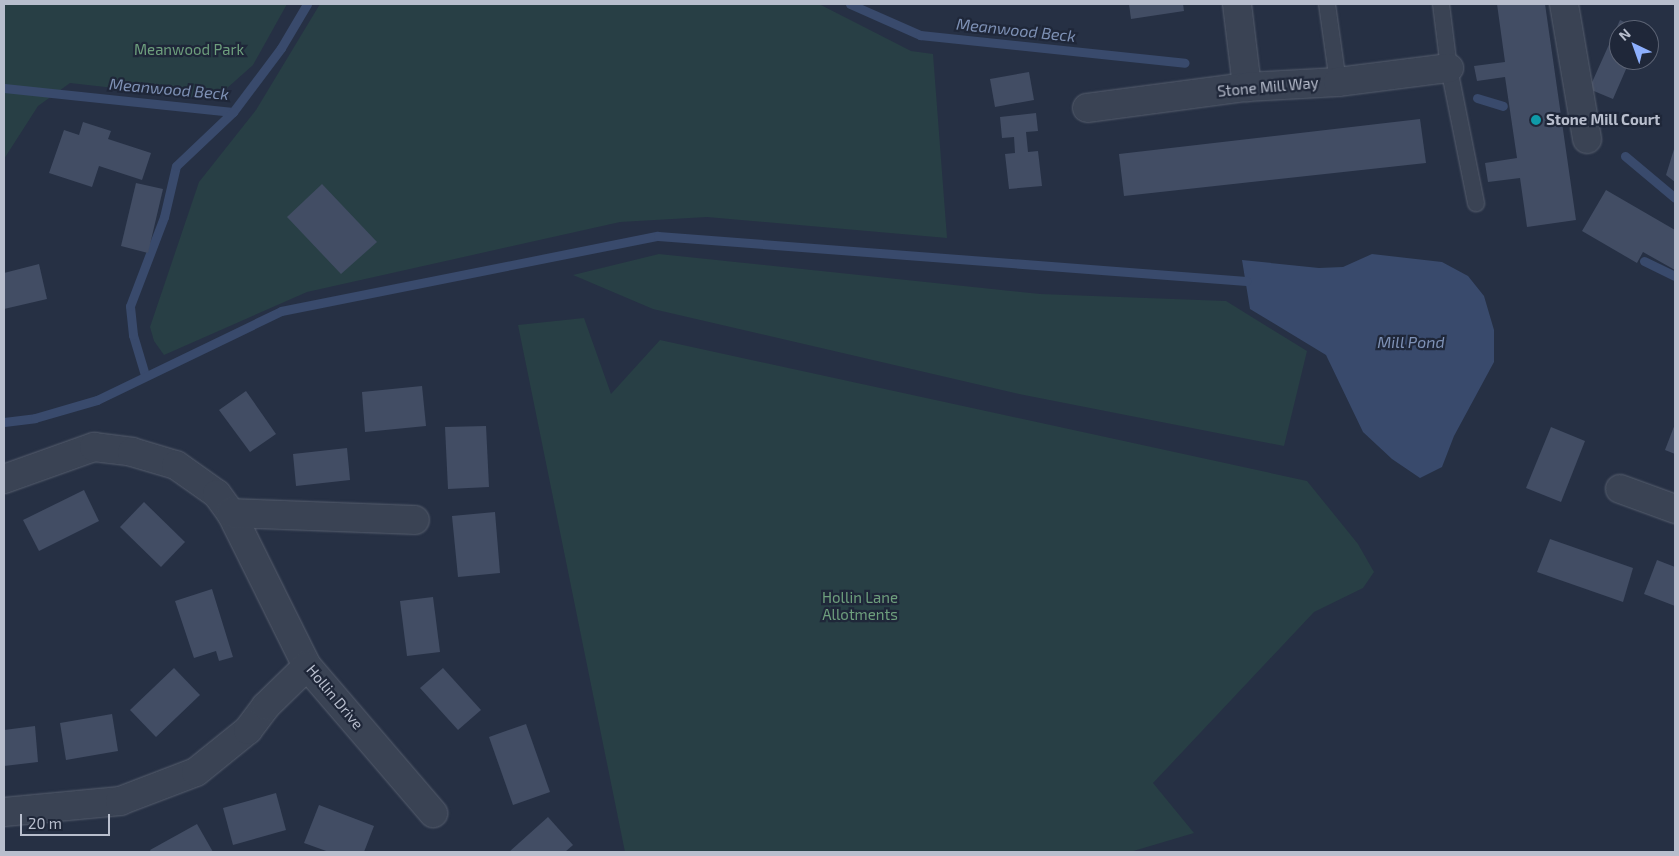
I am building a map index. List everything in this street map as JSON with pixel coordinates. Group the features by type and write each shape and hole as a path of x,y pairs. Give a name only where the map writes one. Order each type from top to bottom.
{"street":[{"path":"1237,4 1247,88"},
{"path":"1564,4 1587,139"},
{"name":"Stone Mill Way","path":"1086,108 1247,88 1338,82 1449,68"},
{"name":"Hollin Drive","path":"4,480 94,447 132,452 176,465 217,494 231,513 307,666 433,814"},
{"path":"1620,489 1675,509"},
{"path":"231,513 415,520"},
{"path":"4,812 120,801 196,772 248,730 266,706 307,666"}],"lane":[{"path":"1327,4 1338,82"},
{"path":"1441,4 1449,68 1476,203"}],"green space":[{"name":"Meanwood Park","path":"4,4 287,4 253,65 226,89 194,97 70,83 38,106 4,159"},
{"path":"320,4 819,4 911,51 933,54 947,238 707,217 620,222 307,292 164,355 154,341 150,327 199,182 256,110"},
{"path":"659,254 1040,294 1226,301 1307,351 1284,446 1019,394 653,309 573,275"},
{"name":"Hollin Lane Allotments","path":"584,318 611,394 660,340 1307,481 1358,544 1374,572 1363,588 1314,612 1153,783 1194,833 1130,852 625,852 518,325"}],"water":[{"name":"Mill Pond","path":"1372,254 1442,262 1468,276 1484,296 1494,330 1494,362 1454,436 1442,467 1420,478 1392,459 1363,432 1326,355 1250,309 1242,260 1319,268 1343,267"}],"building":[{"path":"1129,4 1183,4 1184,11 1131,19"},
{"name":"Stone Mill Court","path":"1497,4 1545,4 1576,220 1527,227 1520,178 1488,182 1485,163 1517,158 1505,77 1477,81 1474,66 1505,62"},
{"path":"1609,44 1609,70 1626,70 1613,99 1589,89"},
{"path":"1029,72 1034,100 995,107 990,79"},
{"path":"1036,113 1038,131 1026,132 1028,152 1038,151 1042,186 1009,189 1005,154 1015,153 1014,137 1002,138 1000,117"},
{"path":"1420,119 1426,163 1124,196 1119,154"},
{"path":"83,122 111,131 108,139 151,153 142,180 99,166 92,187 49,173 64,130 79,135"},
{"path":"1675,146 1675,182 1666,175"},
{"path":"136,183 163,189 148,253 121,246"},
{"path":"322,184 377,242 341,274 287,217"},
{"path":"1606,190 1675,230 1675,270 1643,252 1637,263 1582,231"},
{"path":"39,264 47,299 4,309 4,273"},
{"path":"422,386 426,426 365,432 362,392"},
{"path":"246,391 276,434 250,452 219,410"},
{"path":"1675,424 1675,454 1665,450"},
{"path":"486,426 489,487 448,489 445,427"},
{"path":"1551,427 1585,441 1561,502 1526,488"},
{"path":"347,448 350,480 296,486 293,454"},
{"path":"84,490 99,521 39,551 23,520"},
{"path":"144,502 185,542 161,567 120,527"},
{"path":"495,512 500,573 458,577 452,516"},
{"path":"1550,539 1633,568 1623,602 1537,572"},
{"path":"1657,560 1675,567 1675,606 1644,594"},
{"path":"212,589 233,657 219,661 216,651 194,658 175,601"},
{"path":"433,597 440,652 407,656 400,601"},
{"path":"174,668 200,695 156,737 130,710"},
{"path":"443,668 481,710 458,730 420,688"},
{"path":"112,714 118,751 66,760 60,723"},
{"path":"526,724 550,792 513,805 489,737"},
{"path":"35,726 38,762 4,766 4,730"},
{"path":"276,793 286,830 233,845 223,808"},
{"path":"319,805 374,826 364,852 329,852 304,843"},
{"path":"548,817 573,845 565,852 509,852"},
{"path":"197,824 213,852 151,852 150,850"}],"waterway":[{"name":"Meanwood Beck","path":"4,88 233,112 281,48 307,4"},
{"name":"Meanwood Beck","path":"850,4 920,35 1185,63"},
{"name":"Meanwood Beck","path":"1477,98 1503,106"},
{"path":"145,375 133,335 130,306 164,217 176,166 233,112"},
{"name":"Meanwood Beck","path":"1625,156 1675,198"},
{"path":"4,422 35,418 97,400 281,311 658,236 1246,281"},
{"path":"1644,261 1675,276"}],"place":[{"name":"Stone Mill Court","path":"1536,120"}]}
